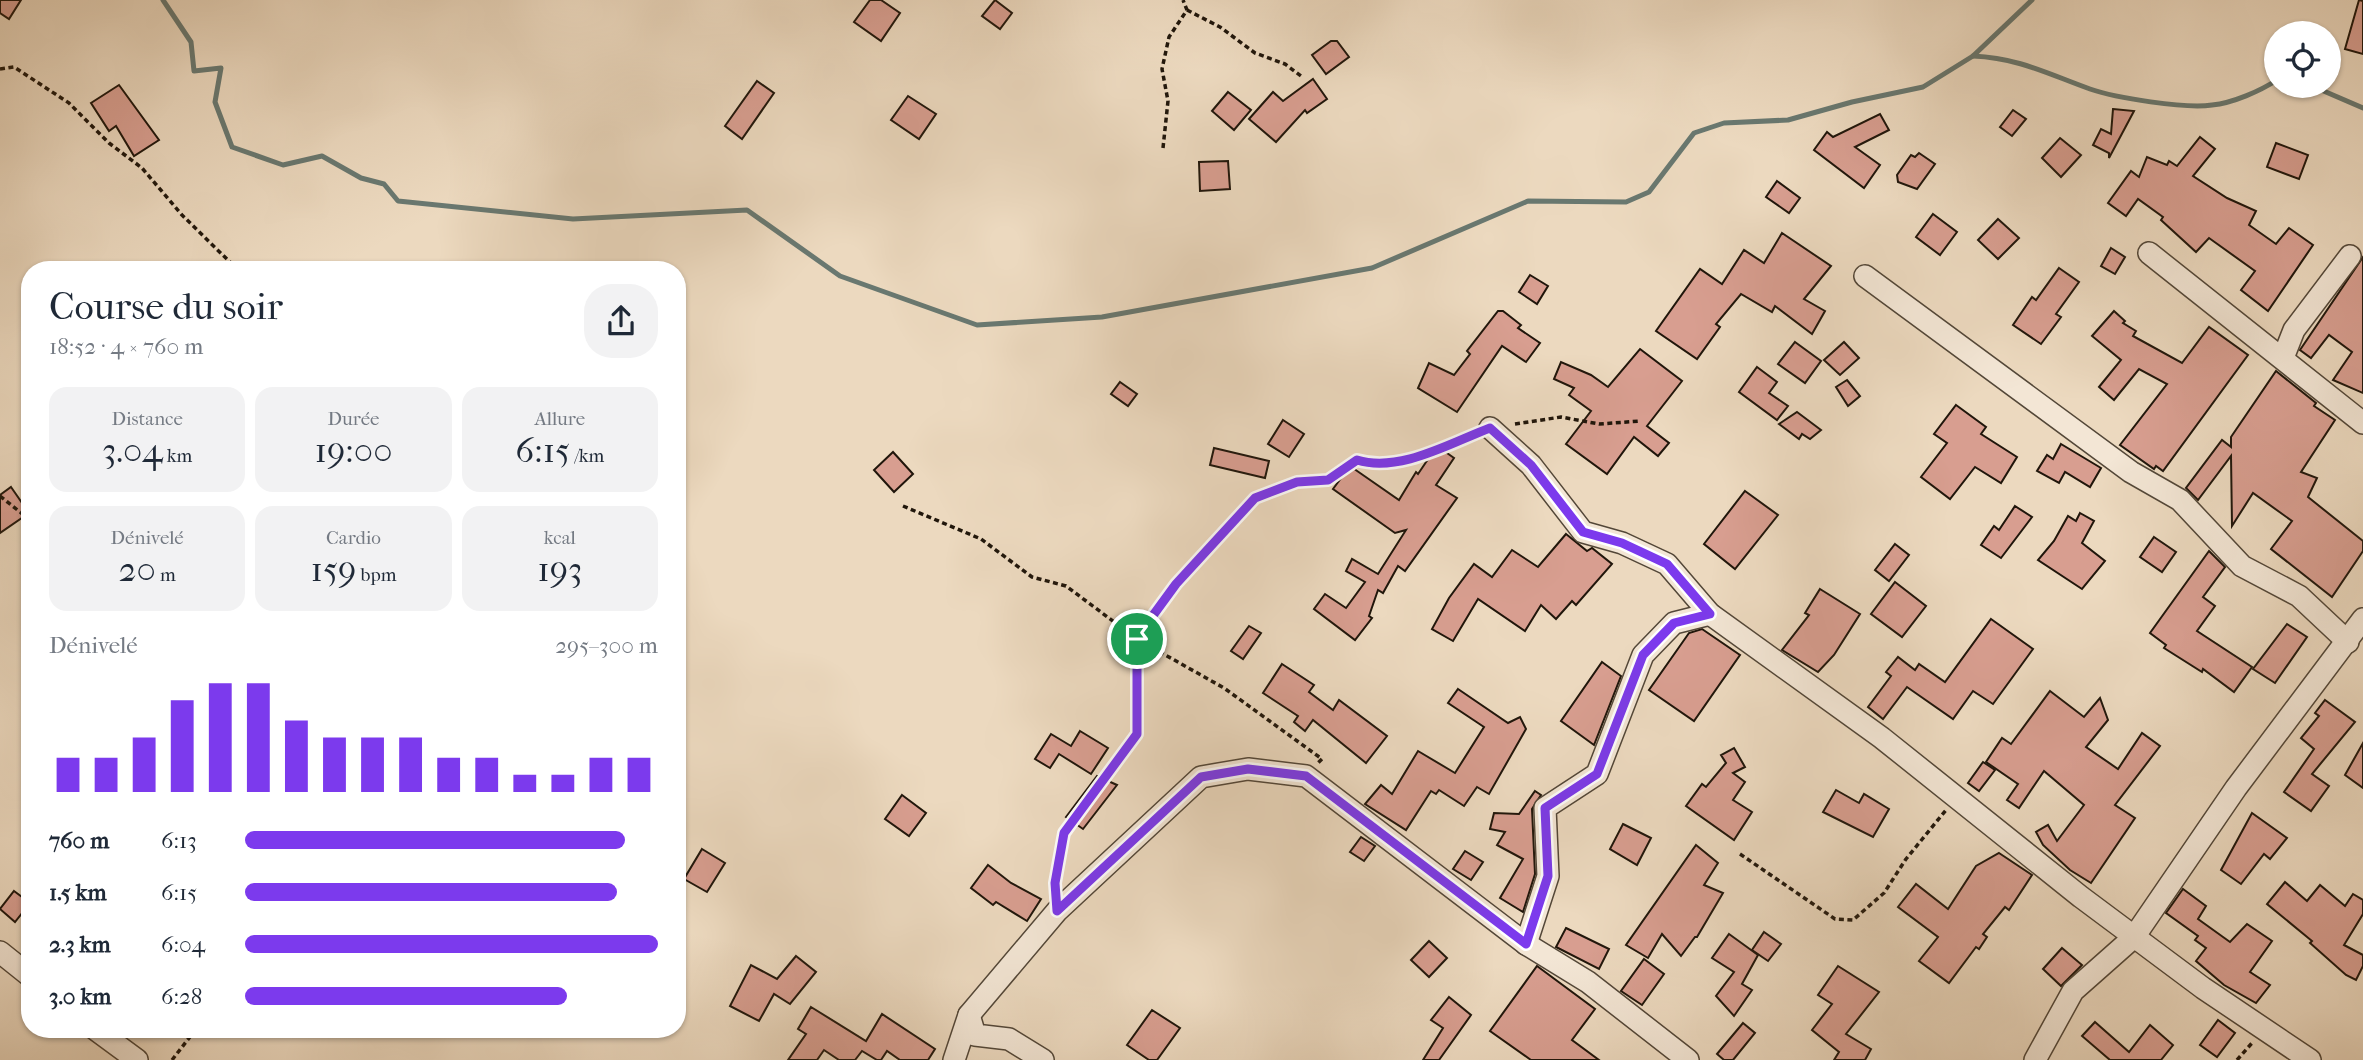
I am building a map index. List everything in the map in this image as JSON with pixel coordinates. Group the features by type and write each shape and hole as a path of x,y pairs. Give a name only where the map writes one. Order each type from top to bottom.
{"street":[{"path":"2149,253 2363,423"},
{"path":"2283,358 2294,330 2350,256"},
{"path":"1865,276 2120,464 2180,499 2242,566 2299,596 2347,642"},
{"path":"1490,428 1531,465 1583,532 1622,543 1667,564 1710,614 1882,738 2134,937 2203,988 2310,1060"},
{"path":"1526,944 1548,876 1545,808 1597,774 1643,655 1674,623 1710,614"},
{"path":"2035,1060 2073,991 2134,937 2236,788 2363,619"},
{"path":"954,1060 969,1015 1057,911 1201,777 1248,769 1306,776 1526,944 1588,982 1688,1060"},
{"path":"0,952 21,969"},
{"path":"969,1015 975,1035 1009,1039 1042,1060"},
{"path":"107,1038 137,1060"}],"path":[{"path":"1184,0 1187,10 1220,27 1255,53 1285,64 1301,76"},
{"path":"1163,148 1168,101 1162,69 1169,37 1187,10"},
{"path":"0,69 14,67 69,103 109,142 142,168 182,215 229,261"},
{"path":"1057,911 1055,883 1064,833 1137,734 1137,639 1176,584 1255,498 1297,482 1328,480 1357,460 1374,465 1410,459 1490,428 1561,417 1599,425 1640,422"},
{"path":"0,496 21,513"},
{"path":"903,506 981,539 1032,577 1066,586 1137,639 1224,688 1322,758 1306,776"},
{"path":"1740,854 1835,919 1853,920 1884,893 1906,859 1956,797"},
{"path":"172,1060 189,1038"}],"building":[{"path":"0,0 21,0 9,19 0,13"},
{"path":"870,0 881,0 900,13 881,41 854,22"},
{"path":"995,0 1012,13 1000,29 982,16"},
{"path":"2359,0 2363,1 2363,54 2345,49"},
{"path":"1331,41 1337,41 1349,57 1326,74 1312,55"},
{"path":"1313,79 1327,99 1307,113 1305,110 1276,142 1249,119 1273,92 1283,101"},
{"path":"757,81 774,93 742,139 725,126"},
{"path":"119,85 159,140 134,156 116,126 109,131 91,103"},
{"path":"1228,92 1251,110 1234,130 1212,111"},
{"path":"908,96 936,114 919,139 891,120"},
{"path":"2113,109 2134,111 2109,158 2109,153 2093,145 2101,129 2111,134"},
{"path":"2013,110 2026,119 2012,136 2000,127"},
{"path":"1880,114 1889,130 1855,147 1880,165 1864,188 1814,150 1827,132 1833,137"},
{"path":"2200,137 2215,149 2193,176 2227,198 2256,211 2249,225 2276,244 2289,228 2313,245 2268,311 2241,290 2255,271 2209,238 2196,252 2161,220 2163,217 2138,199 2126,216 2108,203 2131,171 2139,177 2147,157 2167,165 2169,161 2177,166"},
{"path":"2060,138 2081,155 2061,177 2042,158"},
{"path":"2276,143 2308,155 2299,179 2267,167"},
{"path":"1919,153 1935,164 1917,189 1898,182 1897,175 1911,155 1915,157"},
{"path":"1228,161 1230,189 1200,191 1199,162"},
{"path":"1777,181 1800,198 1789,213 1766,197"},
{"path":"1933,214 1957,232 1940,255 1916,237"},
{"path":"1998,219 2019,238 1998,259 1978,240"},
{"path":"1782,233 1831,266 1804,299 1825,311 1812,334 1775,306 1772,312 1741,294 1716,324 1720,327 1697,359 1656,331 1700,269 1722,284 1744,250 1764,263"},
{"path":"2111,248 2125,257 2115,274 2101,266"},
{"path":"2363,257 2363,393 2333,380 2352,352 2329,335 2311,358 2300,350"},
{"path":"2059,268 2079,282 2056,314 2061,317 2041,344 2013,325 2032,297 2036,300"},
{"path":"1530,275 1548,286 1537,304 1519,292"},
{"path":"1498,311 1503,311 1521,325 1518,328 1540,343 1526,362 1502,346 1457,412 1418,388 1429,363 1454,375 1470,354 1467,351"},
{"path":"2114,311 2125,321 2123,323 2136,331 2133,336 2182,363 2209,327 2248,355 2163,471 2156,466 2154,469 2120,445 2167,384 2139,369 2114,400 2099,387 2121,360 2092,336"},
{"path":"1795,342 1821,361 1805,383 1778,364"},
{"path":"1844,342 1859,358 1840,375 1824,360"},
{"path":"1640,349 1682,381 1647,426 1669,443 1658,456 1634,437 1607,474 1566,444 1591,411 1569,395 1574,388 1554,379 1561,362 1591,375 1608,387"},
{"path":"1757,367 1777,382 1769,393 1788,406 1777,420 1739,392"},
{"path":"2276,371 2316,403 2314,406 2335,420 2301,472 2317,478 2308,497 2363,541 2363,551 2332,597 2271,549 2292,521 2253,493 2232,526 2231,456 2198,500 2186,488 2222,440 2231,447 2231,437"},
{"path":"1847,380 1860,396 1848,406 1836,387"},
{"path":"1120,382 1137,394 1128,406 1111,394"},
{"path":"1956,405 1986,427 1981,434 2017,457 2001,483 1975,467 1950,499 1921,477 1947,443 1934,434"},
{"path":"1797,412 1821,430 1810,439 1802,434 1799,439 1779,424"},
{"path":"1283,420 1304,434 1289,457 1268,444"},
{"path":"2061,444 2101,468 2090,487 2065,472 2059,483 2037,471 2047,455 2053,459"},
{"path":"1437,446 1454,458 1436,485 1457,498 1405,571 1398,566 1383,593 1378,590 1369,616 1372,618 1355,640 1314,609 1325,594 1346,608 1365,582 1346,571 1352,559 1378,574 1406,530 1395,533 1333,489 1350,466 1399,500 1416,472 1418,474"},
{"path":"1214,448 1269,461 1265,478 1210,465"},
{"path":"893,452 913,474 894,492 874,470"},
{"path":"11,487 21,501 21,519 0,533 0,495"},
{"path":"1745,491 1778,515 1735,569 1704,544"},
{"path":"2015,506 2032,517 2001,558 1981,545 1994,526 1999,530"},
{"path":"2080,513 2094,521 2082,543 2105,561 2082,589 2038,560 2054,541 2068,516 2076,521"},
{"path":"1566,534 1587,551 1592,548 1612,564 1576,605 1572,601 1556,619 1541,605 1525,631 1478,599 1453,641 1432,629 1449,598 1474,564 1492,577 1512,550 1538,567"},
{"path":"2154,537 2176,552 2162,572 2140,557"},
{"path":"1895,544 1909,555 1889,581 1875,570"},
{"path":"2209,551 2225,567 2203,597 2215,606 2197,631 2252,667 2234,692 2203,669 2202,672 2164,648 2166,645 2150,633"},
{"path":"1895,582 1926,606 1902,637 1871,614"},
{"path":"1820,589 1860,614 1834,655 1818,672 1782,650 1809,615 1805,613"},
{"path":"1991,619 2033,649 1993,704 1973,691 1953,719 1907,687 1883,719 1868,707 1891,676 1886,672 1898,657 1915,670 1919,664 1945,682"},
{"path":"2287,624 2307,637 2275,683 2253,669"},
{"path":"1249,626 1261,633 1243,659 1231,651"},
{"path":"1702,629 1740,655 1694,721 1649,690 1689,633"},
{"path":"1602,662 1621,676 1594,745 1561,721"},
{"path":"1282,664 1314,685 1309,692 1333,710 1339,700 1387,736 1366,763 1313,720 1305,731 1294,722 1298,716 1263,693"},
{"path":"1458,689 1508,723 1520,717 1526,729 1489,794 1477,787 1464,806 1439,790 1436,794 1431,791 1406,830 1365,804 1381,785 1392,794 1418,751 1455,773 1484,727 1448,703"},
{"path":"2050,691 2084,717 2100,698 2108,720 2086,747 2118,769 2142,733 2160,746 2115,805 2135,818 2091,883 2070,870 2043,845 2036,832 2048,825 2057,841 2084,805 2044,771 2019,808 2007,800 2018,784 1986,762 2002,738 2011,744"},
{"path":"2325,700 2355,722 2312,774 2329,786 2311,811 2284,792 2314,749 2301,738 2319,716 2315,713"},
{"path":"1080,731 1108,748 1091,774 1059,754 1050,768 1035,759 1051,734 1071,746"},
{"path":"2363,743 2363,788 2345,775"},
{"path":"1734,748 1745,767 1733,773 1745,782 1733,800 1752,812 1734,840 1686,806 1702,784 1706,787 1726,763 1721,755"},
{"path":"1983,762 1995,770 1979,791 1968,783"},
{"path":"1097,776 1117,785 1083,829 1066,817"},
{"path":"1836,790 1859,803 1864,794 1889,809 1873,837 1823,812"},
{"path":"1535,791 1541,795 1532,809 1535,874 1523,912 1500,898 1523,859 1497,845 1505,832 1490,829 1494,813 1519,814"},
{"path":"902,795 926,813 909,836 885,819"},
{"path":"2252,813 2287,838 2270,859 2264,854 2241,884 2221,870"},
{"path":"1623,824 1651,838 1637,865 1610,849"},
{"path":"1361,837 1375,846 1364,861 1350,852"},
{"path":"1696,845 1718,863 1704,885 1723,893 1697,937 1681,956 1662,934 1648,958 1626,945"},
{"path":"702,849 725,863 707,892 686,880"},
{"path":"1465,851 1483,862 1471,880 1453,869"},
{"path":"1999,853 2032,875 2009,910 2005,907 1983,934 1987,937 1979,949 1976,947 1949,983 1919,961 1938,937 1898,907 1916,884 1948,909 1976,866"},
{"path":"988,865 1011,883 1041,899 1027,921 996,902 993,905 971,888"},
{"path":"2285,882 2307,901 2320,885 2345,906 2353,894 2363,900 2363,914 2344,945 2363,955 2363,966 2356,980 2346,975 2310,943 2312,941 2267,904"},
{"path":"2183,889 2206,906 2198,919 2230,942 2247,924 2272,941 2250,972 2270,985 2256,1003 2224,985 2196,961 2206,948 2195,940 2198,936 2166,913"},
{"path":"14,891 21,896 21,914 15,922 0,909"},
{"path":"1566,928 1609,949 1599,969 1556,947"},
{"path":"1764,932 1781,944 1768,961 1752,950"},
{"path":"1729,934 1758,955 1742,984 1752,990 1734,1016 1716,996 1734,972 1712,958"},
{"path":"1429,941 1447,958 1429,977 1411,960"},
{"path":"2062,948 2082,965 2061,986 2043,969"},
{"path":"796,956 816,972 790,1004 774,994 759,1021 730,1006 751,965 777,979"},
{"path":"1644,959 1664,974 1642,1005 1621,991"},
{"path":"1537,966 1595,1009 1572,1040 1599,1060 1531,1060 1490,1031"},
{"path":"1838,966 1879,992 1846,1034 1871,1049 1865,1060 1834,1060 1839,1052 1812,1030 1832,1004 1818,995"},
{"path":"1449,997 1471,1015 1439,1060 1423,1060 1443,1028 1431,1020"},
{"path":"811,1007 866,1041 882,1014 935,1049 928,1060 900,1060 887,1051 881,1060 877,1060 862,1051 855,1060 839,1060 824,1050 817,1060 788,1060 806,1034 798,1029"},
{"path":"1152,1010 1180,1028 1157,1060 1149,1060 1127,1045"},
{"path":"2218,1020 2235,1033 2217,1057 2200,1045"},
{"path":"2095,1022 2129,1052 2150,1025 2173,1045 2161,1060 2110,1060 2082,1036"},
{"path":"1743,1023 1755,1033 1733,1060 1724,1060 1717,1054"}],"waterway":[{"path":"163,0 191,42 194,71 221,68 215,102 232,147 283,165 322,156 361,178 384,184 398,201 573,219 747,210 840,276 977,325 1102,317 1372,268 1528,201 1626,202 1649,192 1694,133 1724,123 1788,120 1852,102 1923,87 1973,56 2032,0"},
{"path":"1973,56 2019,63 2090,89 2151,102 2212,105 2229,102 2264,87"},
{"path":"2340,98 2363,108"}],"route":[{"path":"1490,428 1531,465 1583,532 1622,543 1667,564 1710,614 1674,623 1643,655 1597,774 1545,808 1548,876 1526,944 1306,776 1248,769 1201,777 1057,911 1055,883 1064,833 1137,734 1137,639 1176,584 1255,498 1297,482 1328,480 1357,460 1374,465 1410,459 1490,428"}]}
